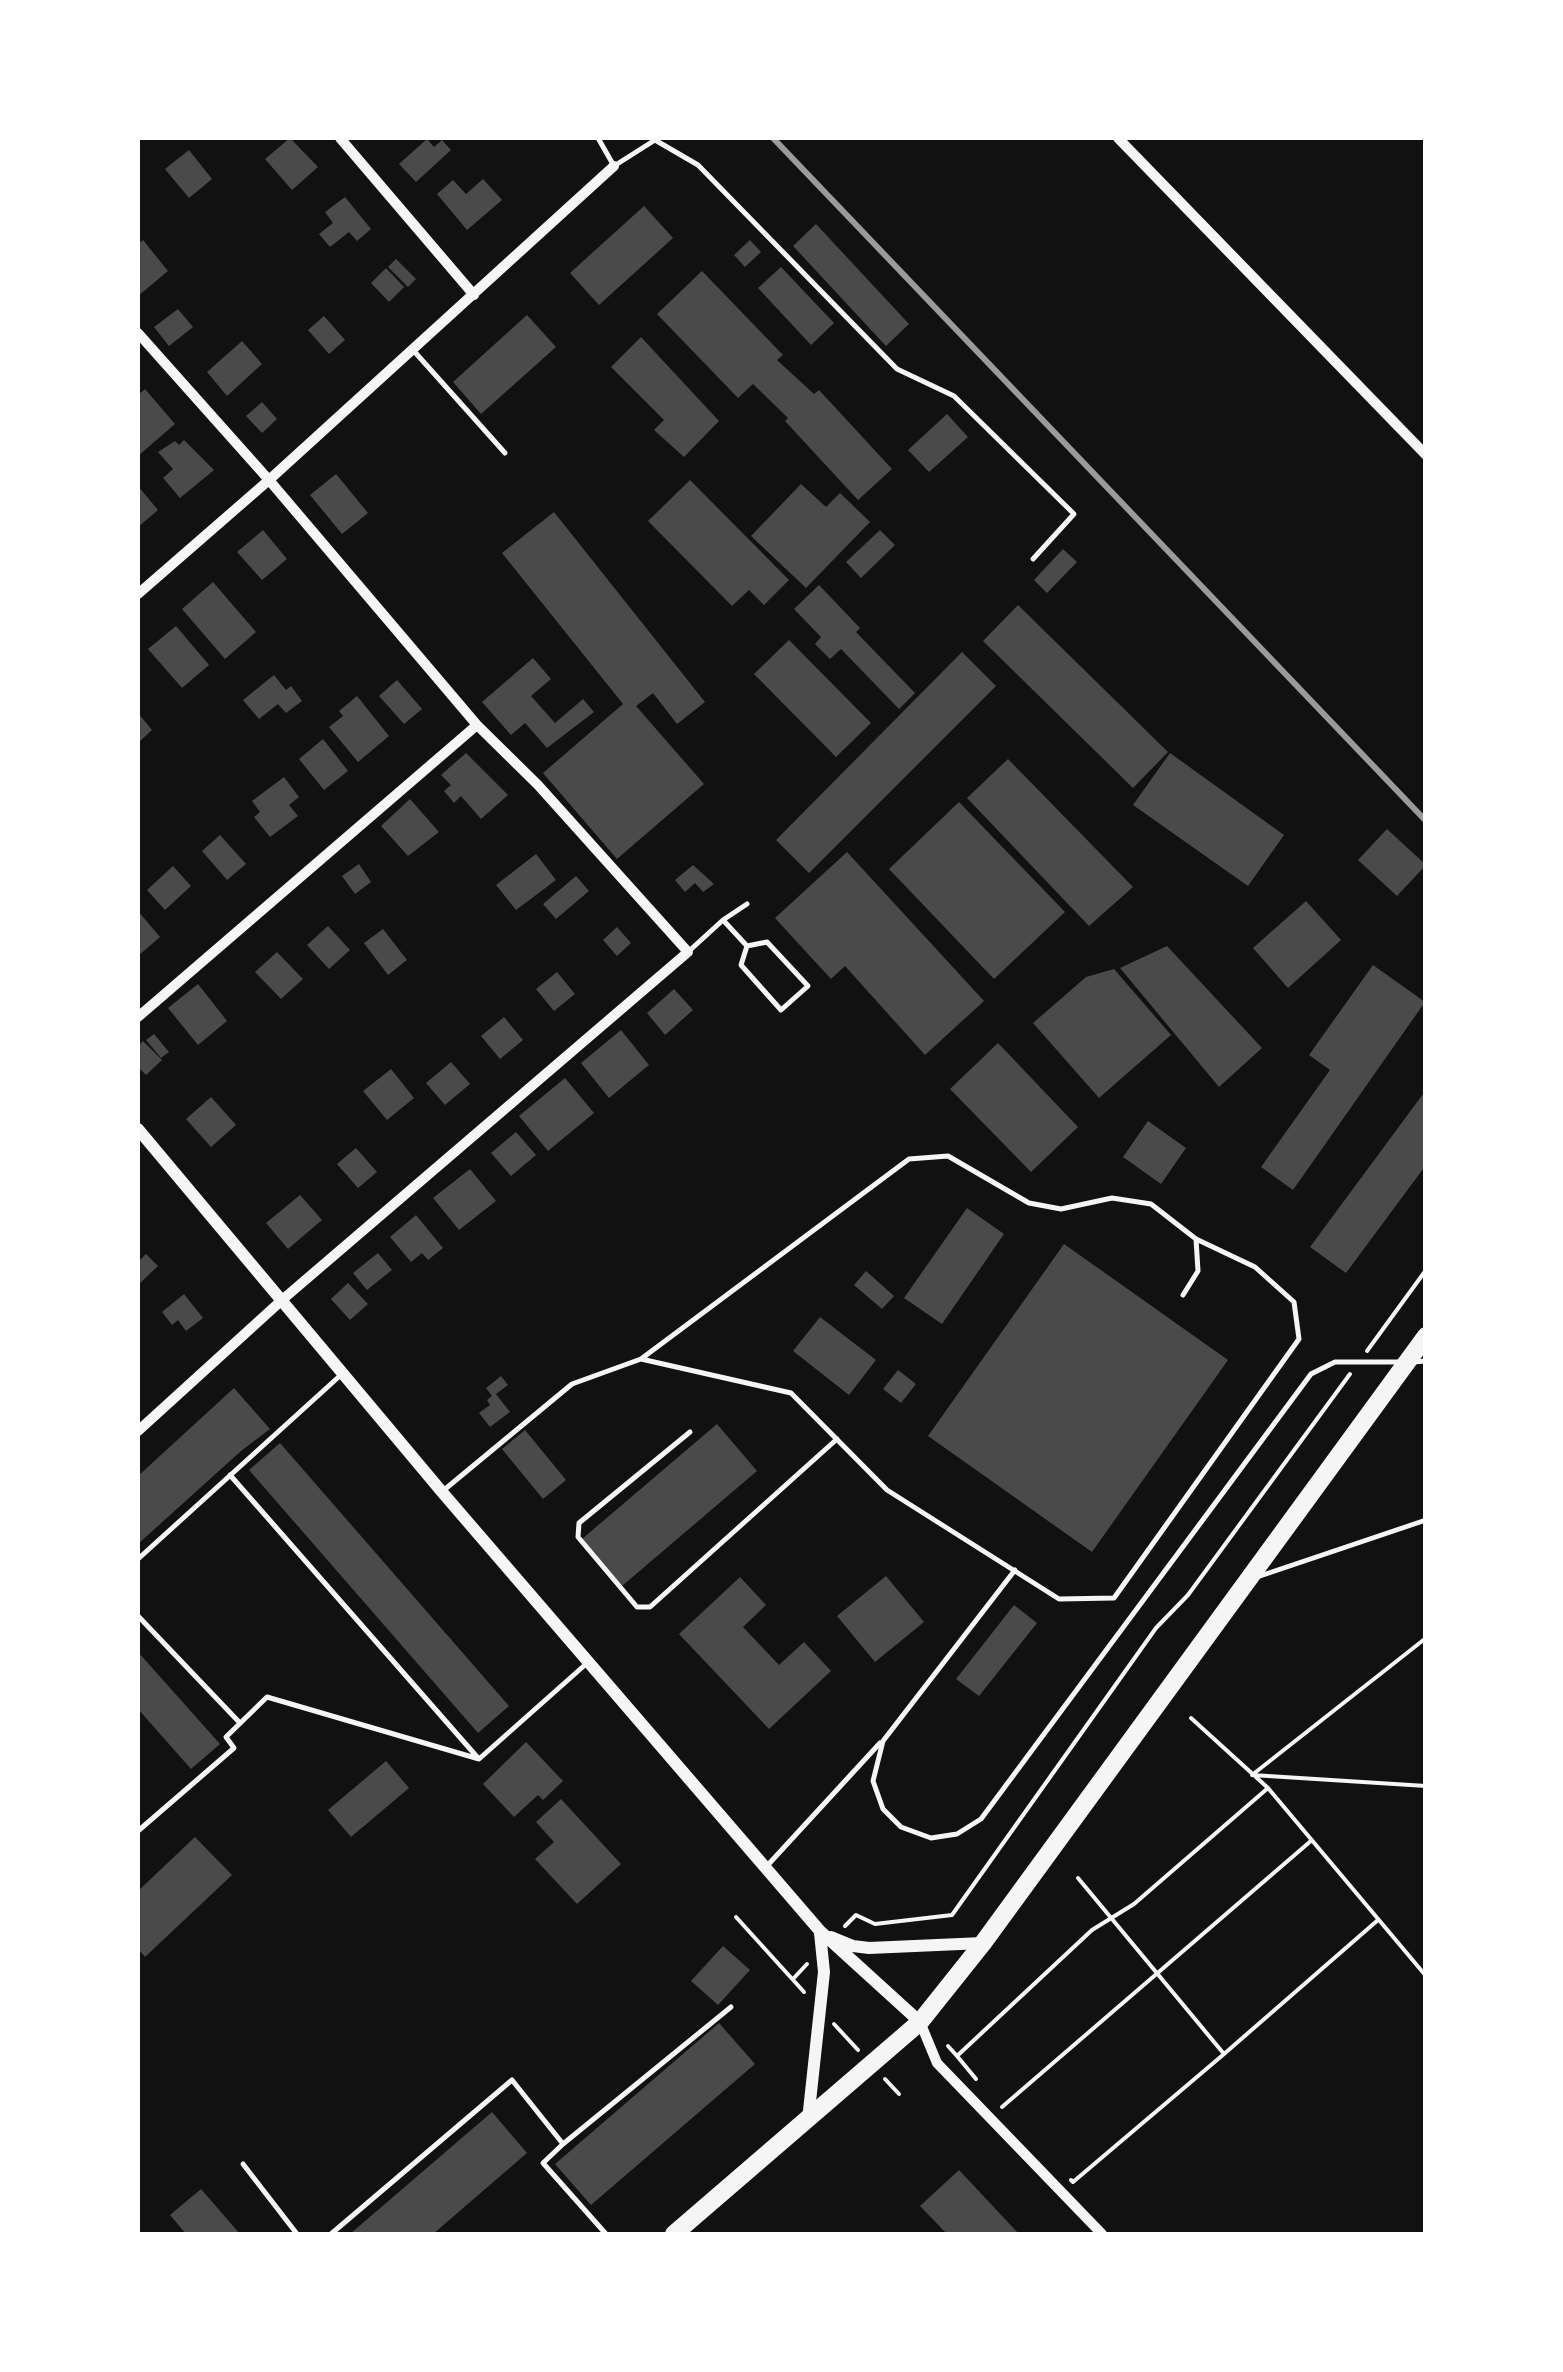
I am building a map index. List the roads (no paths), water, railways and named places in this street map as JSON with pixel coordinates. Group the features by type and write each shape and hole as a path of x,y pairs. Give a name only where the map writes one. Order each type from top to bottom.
{"main road":[{"path":"674,2234 920,2022 983,1943 1245,1581 1416,1361 1426,1336"}],"street":[{"path":"340,138 474,295"},
{"path":"1118,138 1426,455"},
{"path":"138,594 614,166"},
{"path":"138,333 477,725 538,785 688,952 282,1300 138,1431"},
{"path":"138,1017 477,725"},
{"path":"138,1129 442,1492 820,1931 920,2022 936,2063 1102,2234"},
{"path":"820,1931 853,1946 869,1948 983,1943"},
{"path":"808,2120 824,1972 820,1931"}],"lane":[{"path":"598,138 614,166 657,139 698,165 898,368 954,396 1074,514 1034,560"},
{"path":"413,350 506,453"},
{"path":"688,952 748,904"},
{"path":"724,920 747,946"},
{"path":"767,942 808,986 782,1010 741,966 747,946 767,942"},
{"path":"442,1492 572,1384 641,1360 910,1159 948,1156 1029,1202 1061,1209 1112,1198 1151,1204 1196,1239 1256,1267 1294,1302 1299,1339 1114,1598 1059,1599 887,1490 791,1393 641,1360"},
{"path":"1183,1294 1198,1272 1196,1239"},
{"path":"882,1741 873,1780 883,1809 901,1827 931,1838 957,1834 981,1819 1312,1374 1335,1362 1416,1361"},
{"path":"138,1559 342,1373"},
{"path":"690,1432 579,1523 578,1537 637,1607 650,1607 837,1439"},
{"path":"230,1475 479,1759"},
{"path":"1245,1581 1426,1520"},
{"path":"765,1867 882,1741 1014,1570"},
{"path":"138,1616 240,1723"},
{"path":"479,1759 588,1662"},
{"path":"138,1831 234,1748 226,1737 266,1697 479,1759"},
{"path":"606,2234 543,2163 731,2007"},
{"path":"332,2234 512,2080 564,2144"},
{"path":"243,2164 297,2234"}],"railway":[{"path":"773,138 1426,821"}]}
